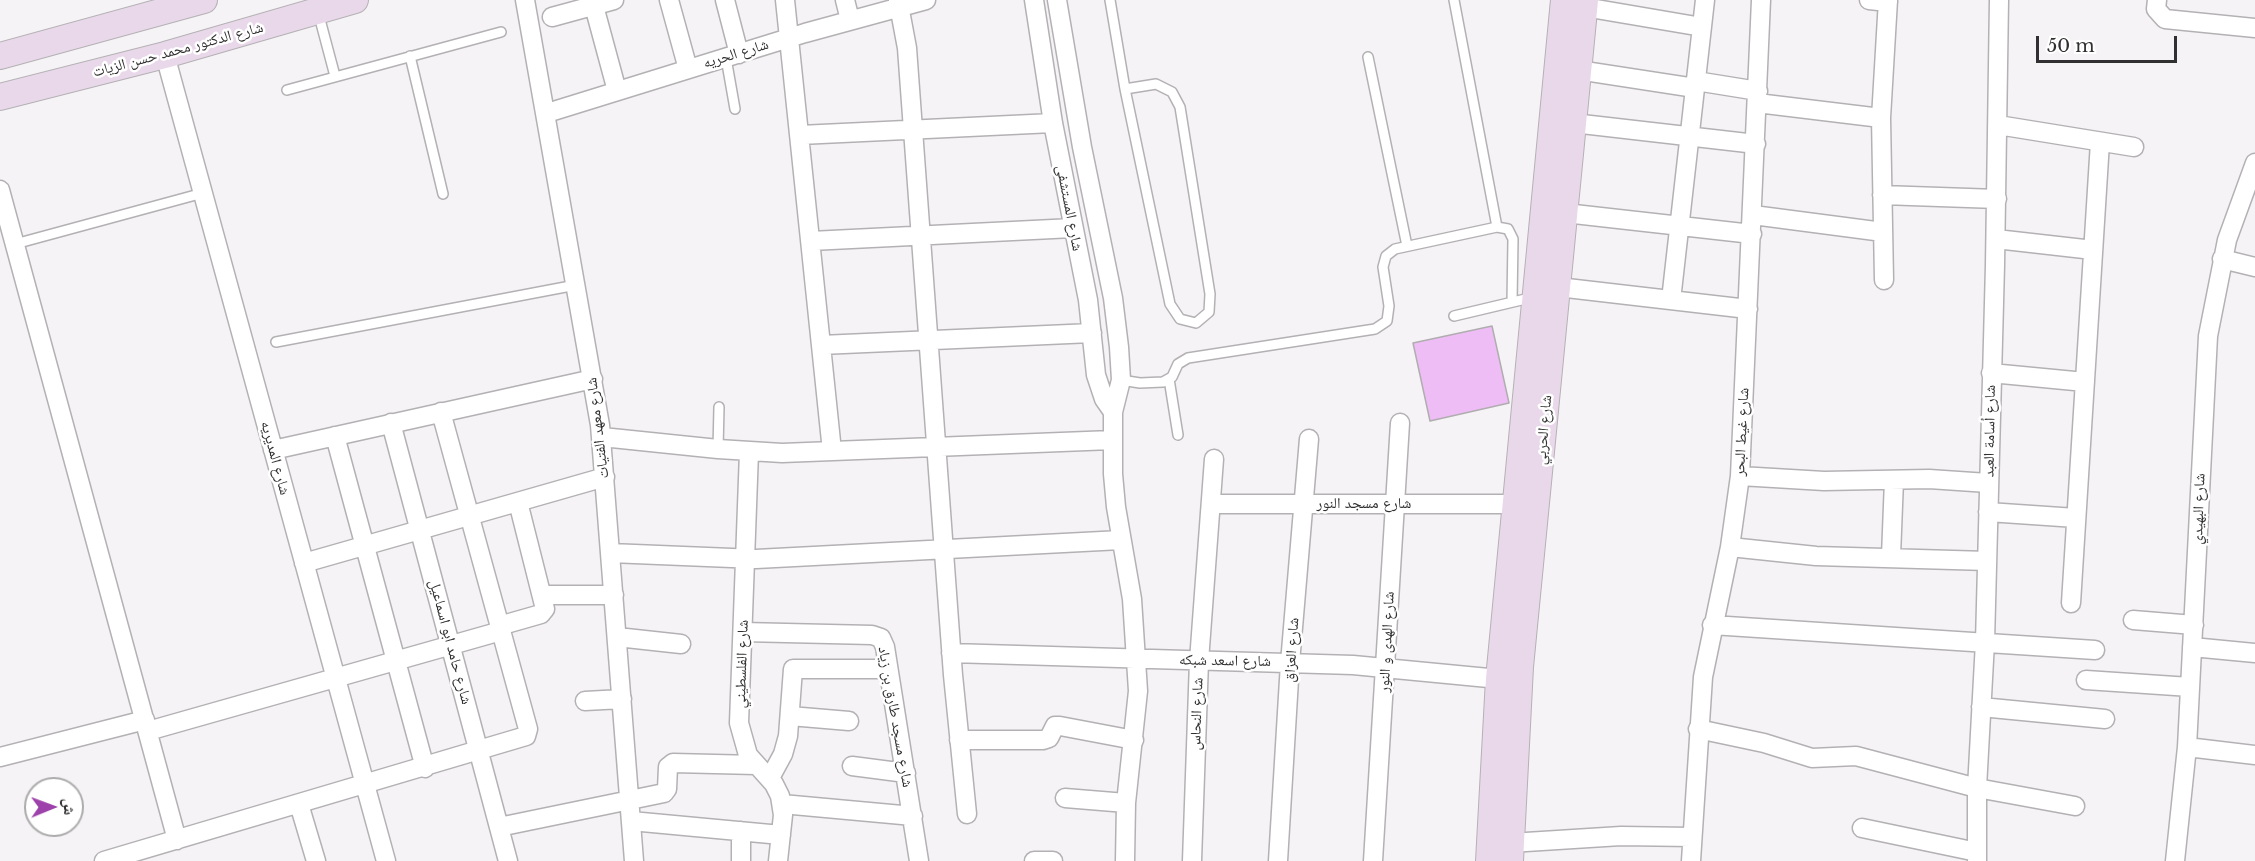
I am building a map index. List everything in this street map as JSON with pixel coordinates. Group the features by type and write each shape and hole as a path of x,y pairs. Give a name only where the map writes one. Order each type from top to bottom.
{"street":[{"path":"0,56 204,0"},
{"name":"شارع الدكتور محمد حسن الزيات","path":"0,97 165,55 355,0"},
{"name":"شارع معهد الفتيات","path":"525,0 602,437 634,861"},
{"path":"552,17 614,0"},
{"path":"669,0 688,69"},
{"path":"725,0 732,56"},
{"path":"785,0 832,451"},
{"path":"845,0 850,20"},
{"name":"شارع الحريه","path":"546,113 899,3 926,0"},
{"name":"شارع المستشفى","path":"1034,0 1053,123 1092,333 1098,383 1104,399 1113,412"},
{"name":"شارع المستشفى","path":"1057,0 1082,147 1113,298 1121,380 1113,412 1115,499 1132,599 1138,691 1126,803 1125,861"},
{"path":"1671,300 1705,0"},
{"name":"شارع غيط البحر","path":"1691,861 1703,676 1730,547 1740,476 1761,0"},
{"path":"1869,0 1888,1 1881,118 1884,280"},
{"name":"شارع أسامة العبد","path":"1977,857 1977,788 1985,642 1996,239 1999,0"},
{"path":"2157,0 2156,9 2165,20 2255,28"},
{"path":"1578,2 1702,27"},
{"name":"شارع الحربي","path":"1510,852 1535,295 1565,213 1578,70 1578,2"},
{"name":"شارع الحربي","path":"1489,861 1499,679 1535,295 1578,2"},
{"path":"899,3 907,41 951,653 967,814"},
{"path":"594,6 617,91"},
{"name":"شارع المديريه","path":"165,55 386,861"},
{"path":"1578,70 1695,85 1881,118"},
{"path":"800,135 1053,123"},
{"path":"1573,123 1756,144"},
{"path":"1998,124 2134,147"},
{"path":"2071,603 2100,142"},
{"name":"شارع البهيدي","path":"2175,861 2187,747 2204,375 2214,297 2222,259 2239,203 2255,163"},
{"path":"0,190 177,840"},
{"path":"1882,195 1997,199"},
{"path":"1565,213 1752,234"},
{"path":"1752,214 1883,232"},
{"path":"811,241 1073,228"},
{"path":"1996,239 2093,250"},
{"path":"2222,259 2255,267"},
{"path":"1535,295 1671,300 1748,309"},
{"path":"821,345 1092,333"},
{"path":"1991,373 2085,382"},
{"path":"273,450 593,379"},
{"path":"104,861 520,740 528,733 441,412"},
{"name":"شارع حامد ابو اسماعيل","path":"391,423 508,861"},
{"name":"شارع الهدى و النور","path":"1373,861 1400,423"},
{"path":"335,436 425,768"},
{"path":"602,437 749,452 1112,440"},
{"name":"شارع العزاق","path":"1278,861 1290,663 1309,439"},
{"name":"شارع الفلسطيني","path":"749,452 739,723 745,749 778,789 782,804 778,861"},
{"name":"شارع النحاس","path":"1192,861 1199,661 1214,459"},
{"path":"1740,476 1824,481 1944,479 1989,483"},
{"path":"304,563 605,477"},
{"path":"1891,556 1894,480"},
{"path":"0,757 146,726 335,678 450,645 541,614 546,607 518,502"},
{"name":"شارع مسجد النور","path":"1211,504 1517,504"},
{"path":"1988,512 2076,518"},
{"path":"610,554 746,559 1121,540"},
{"path":"1730,547 1816,556 1891,556 1987,561"},
{"path":"543,595 614,595"},
{"path":"2133,620 2194,625"},
{"path":"1712,625 2095,650"},
{"name":"شارع مسجد طارق بن زياد","path":"743,632 877,636 883,642 919,861"},
{"path":"617,637 681,644"},
{"path":"2192,647 2255,653"},
{"name":"شارع اسعد شبكه","path":"951,653 1385,667 1499,679"},
{"path":"770,778 783,754 790,716 792,673 797,667 888,669"},
{"path":"2086,680 2190,687"},
{"path":"585,701 622,699"},
{"path":"1981,707 2105,719"},
{"path":"790,716 849,721"},
{"path":"959,740 1043,740 1048,738 1055,726 1134,740"},
{"path":"1698,729 1738,736 1818,759 1861,757 1977,788 2075,806"},
{"path":"2187,747 2255,755"},
{"path":"500,827 666,791 667,769 673,763 756,765"},
{"path":"852,766 906,773"},
{"path":"1065,798 1126,803"},
{"path":"299,804 316,861"},
{"path":"782,804 913,816"},
{"path":"631,821 781,835"},
{"path":"1862,828 1977,857"},
{"path":"741,831 741,861"},
{"path":"1510,852 1621,836 1692,837"},
{"path":"1034,861 1053,861"}],"lane":[{"path":"1110,0 1125,89 1170,304 1180,319 1196,323 1209,312 1210,294 1180,106 1172,92 1156,84 1125,89"},
{"path":"1454,0 1497,227"},
{"path":"318,11 335,76"},
{"path":"287,90 501,32"},
{"path":"410,56 443,194"},
{"path":"732,56 735,109"},
{"path":"1368,57 1407,246"},
{"path":"15,244 202,194"},
{"path":"1178,435 1169,379 1178,364 1188,358 1375,329 1387,321 1389,306 1383,267 1386,256 1395,249 1497,227 1508,229 1535,295 1454,316"},
{"path":"276,342 576,285"},
{"path":"1121,380 1147,383 1169,379"},
{"path":"718,450 719,407"}],"building":[{"path":"1492,326 1509,403 1430,421 1413,343"}]}
